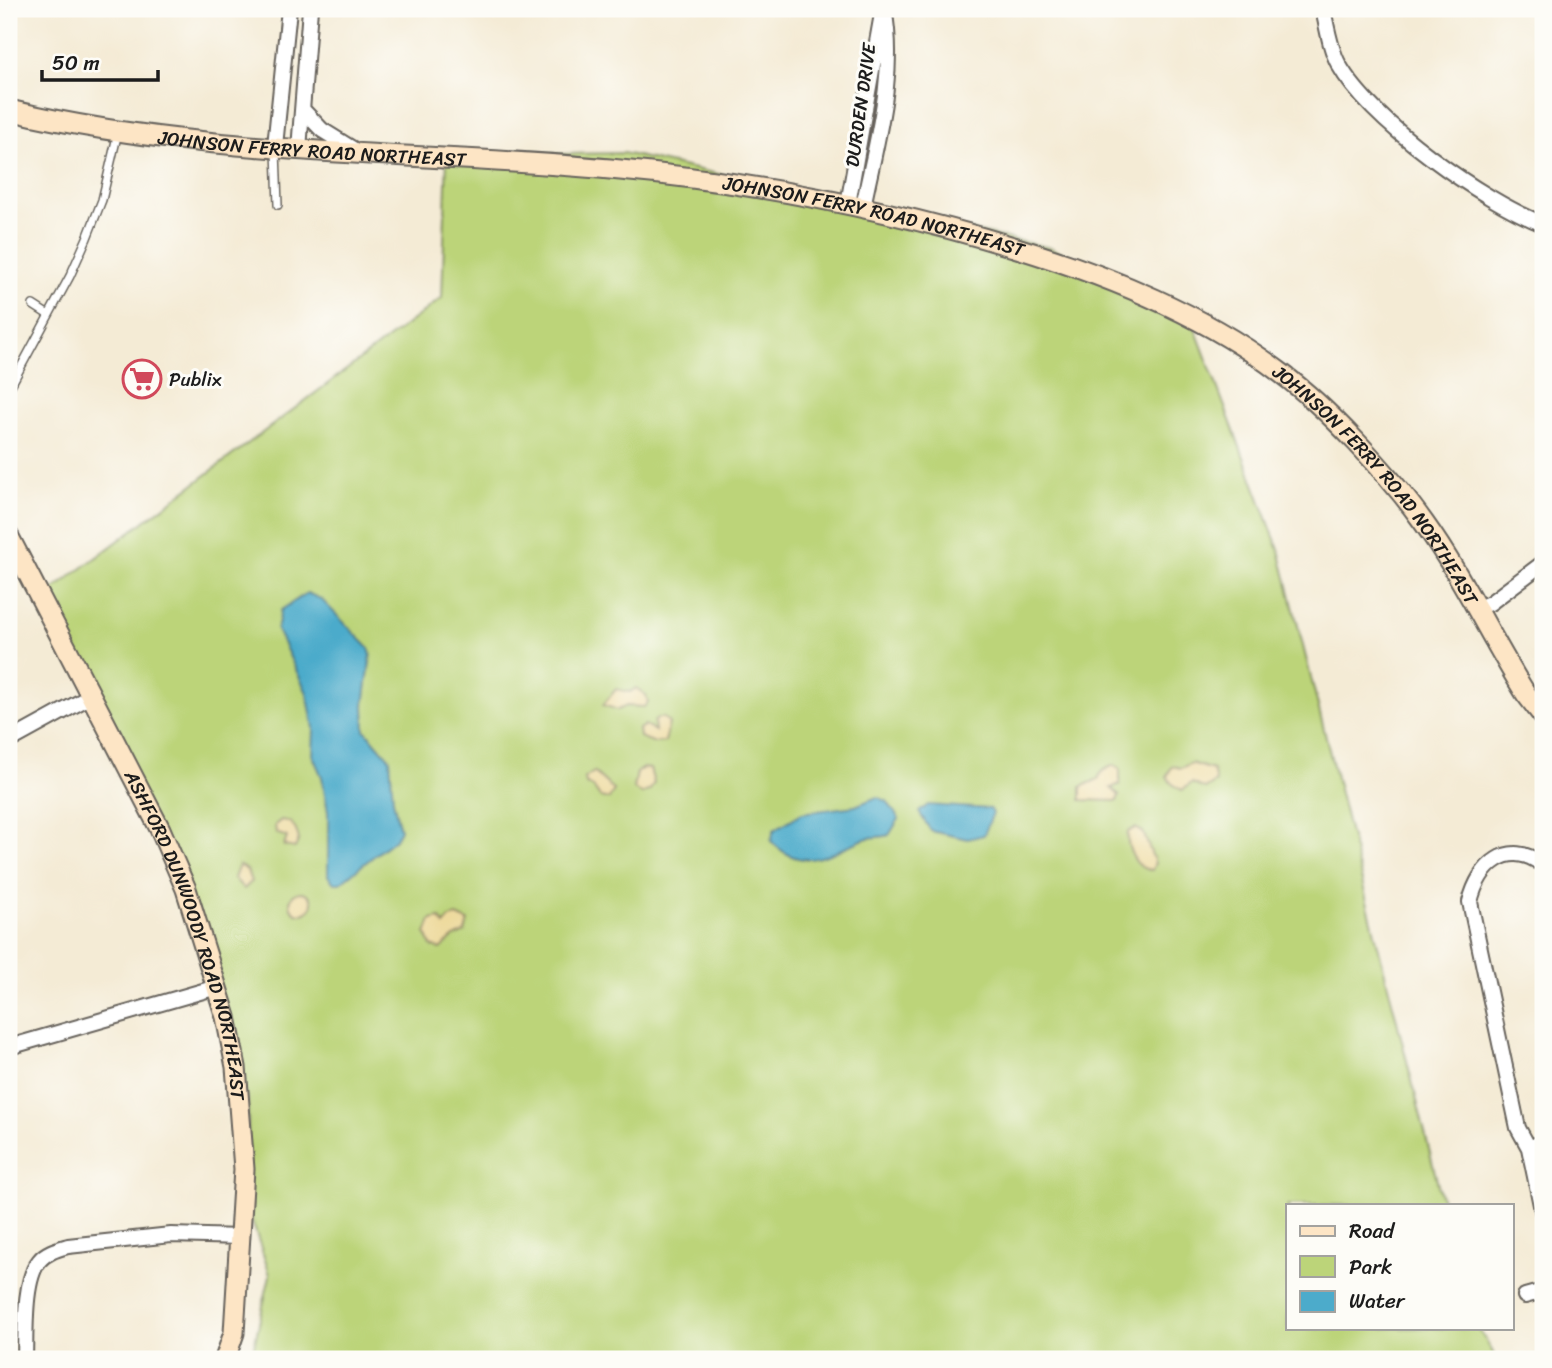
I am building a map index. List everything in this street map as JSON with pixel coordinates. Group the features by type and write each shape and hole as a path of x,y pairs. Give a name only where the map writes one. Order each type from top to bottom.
{"main road":[{"name":"JOHNSON FERRY ROAD NORTHEAST","path":"9,110 118,131 299,149 610,169 698,179 855,205 987,239 1077,267 1191,317 1282,373 1347,433 1424,523 1526,694 1543,716"},
{"name":"ASHFORD DUNWOODY ROAD NORTHEAST","path":"9,537 43,598 89,697 160,829 186,889 217,987 236,1067 242,1115 244,1169 234,1333 225,1359"}],"street":[{"path":"275,146 289,9"},
{"path":"299,149 310,9"},
{"name":"DURDEN DRIVE","path":"855,205 881,121 890,42 884,9"},
{"path":"1323,9 1339,64 1362,95 1444,168 1510,212 1543,224"},
{"path":"303,110 322,130 360,154"},
{"path":"1475,609 1490,603 1543,563"},
{"path":"9,741 89,697"},
{"path":"1543,865 1530,855 1508,854 1492,863 1474,885 1470,902 1518,1128 1529,1148 1543,1215"},
{"path":"9,1046 217,987"},
{"path":"1529,1148 1543,1142"},
{"path":"24,1359 30,1285 36,1254 68,1246 171,1235 241,1237"},
{"path":"1525,1296 1543,1292"}],"lane":[{"path":"9,389 47,314 70,276 102,200 118,131"},
{"path":"275,146 278,205"},
{"path":"33,306 47,314"}],"green space":[{"path":"623,153 1051,248 1187,307 1279,550 1443,1204 1286,1204 1286,1330 1479,1330 1497,1359 251,1359 270,1275 248,1209 248,1101 163,842 46,595 442,298 447,156"}],"sand":[{"path":"636,688 646,695 648,702 644,707 626,706 618,710 603,705 616,689 630,692"},
{"path":"658,718 664,718 669,723 665,742 655,743 640,737 639,729 645,725 655,731 654,722"},
{"path":"1191,763 1213,770 1216,782 1205,789 1192,783 1182,790 1171,783 1167,776 1172,766 1181,768"},
{"path":"1114,765 1120,768 1120,784 1111,788 1119,795 1117,801 1081,800 1081,787 1098,779 1102,771"},
{"path":"643,768 650,769 654,783 650,790 642,794 634,789 637,772"},
{"path":"594,772 614,790 609,799 600,797 593,787 586,784 585,778"},
{"path":"281,820 291,823 295,829 299,839 295,848 284,846 287,837 276,833 275,825"},
{"path":"1135,828 1143,832 1155,863 1152,870 1136,862 1130,851 1128,832"},
{"path":"239,865 247,870 251,882 244,889 234,878"},
{"path":"301,892 309,895 312,903 309,911 301,914 293,911 290,903 293,895"},
{"path":"457,916 468,921 465,932 440,949 431,946 426,934 431,920 440,918 444,925 450,918"}],"water":[{"path":"307,593 321,599 369,648 371,655 364,705 365,730 390,759 393,800 400,830 395,839 340,883 334,883 328,876 328,812 322,777 313,756 314,728 307,693 277,630 281,610"},
{"path":"877,797 887,801 899,819 889,835 865,839 827,855 805,859 794,857 771,841 774,830 802,813 855,806"},
{"path":"928,805 990,809 993,813 984,835 968,839 931,831 919,812"}],"place":[{"name":"Publix","path":"142,379"}]}
